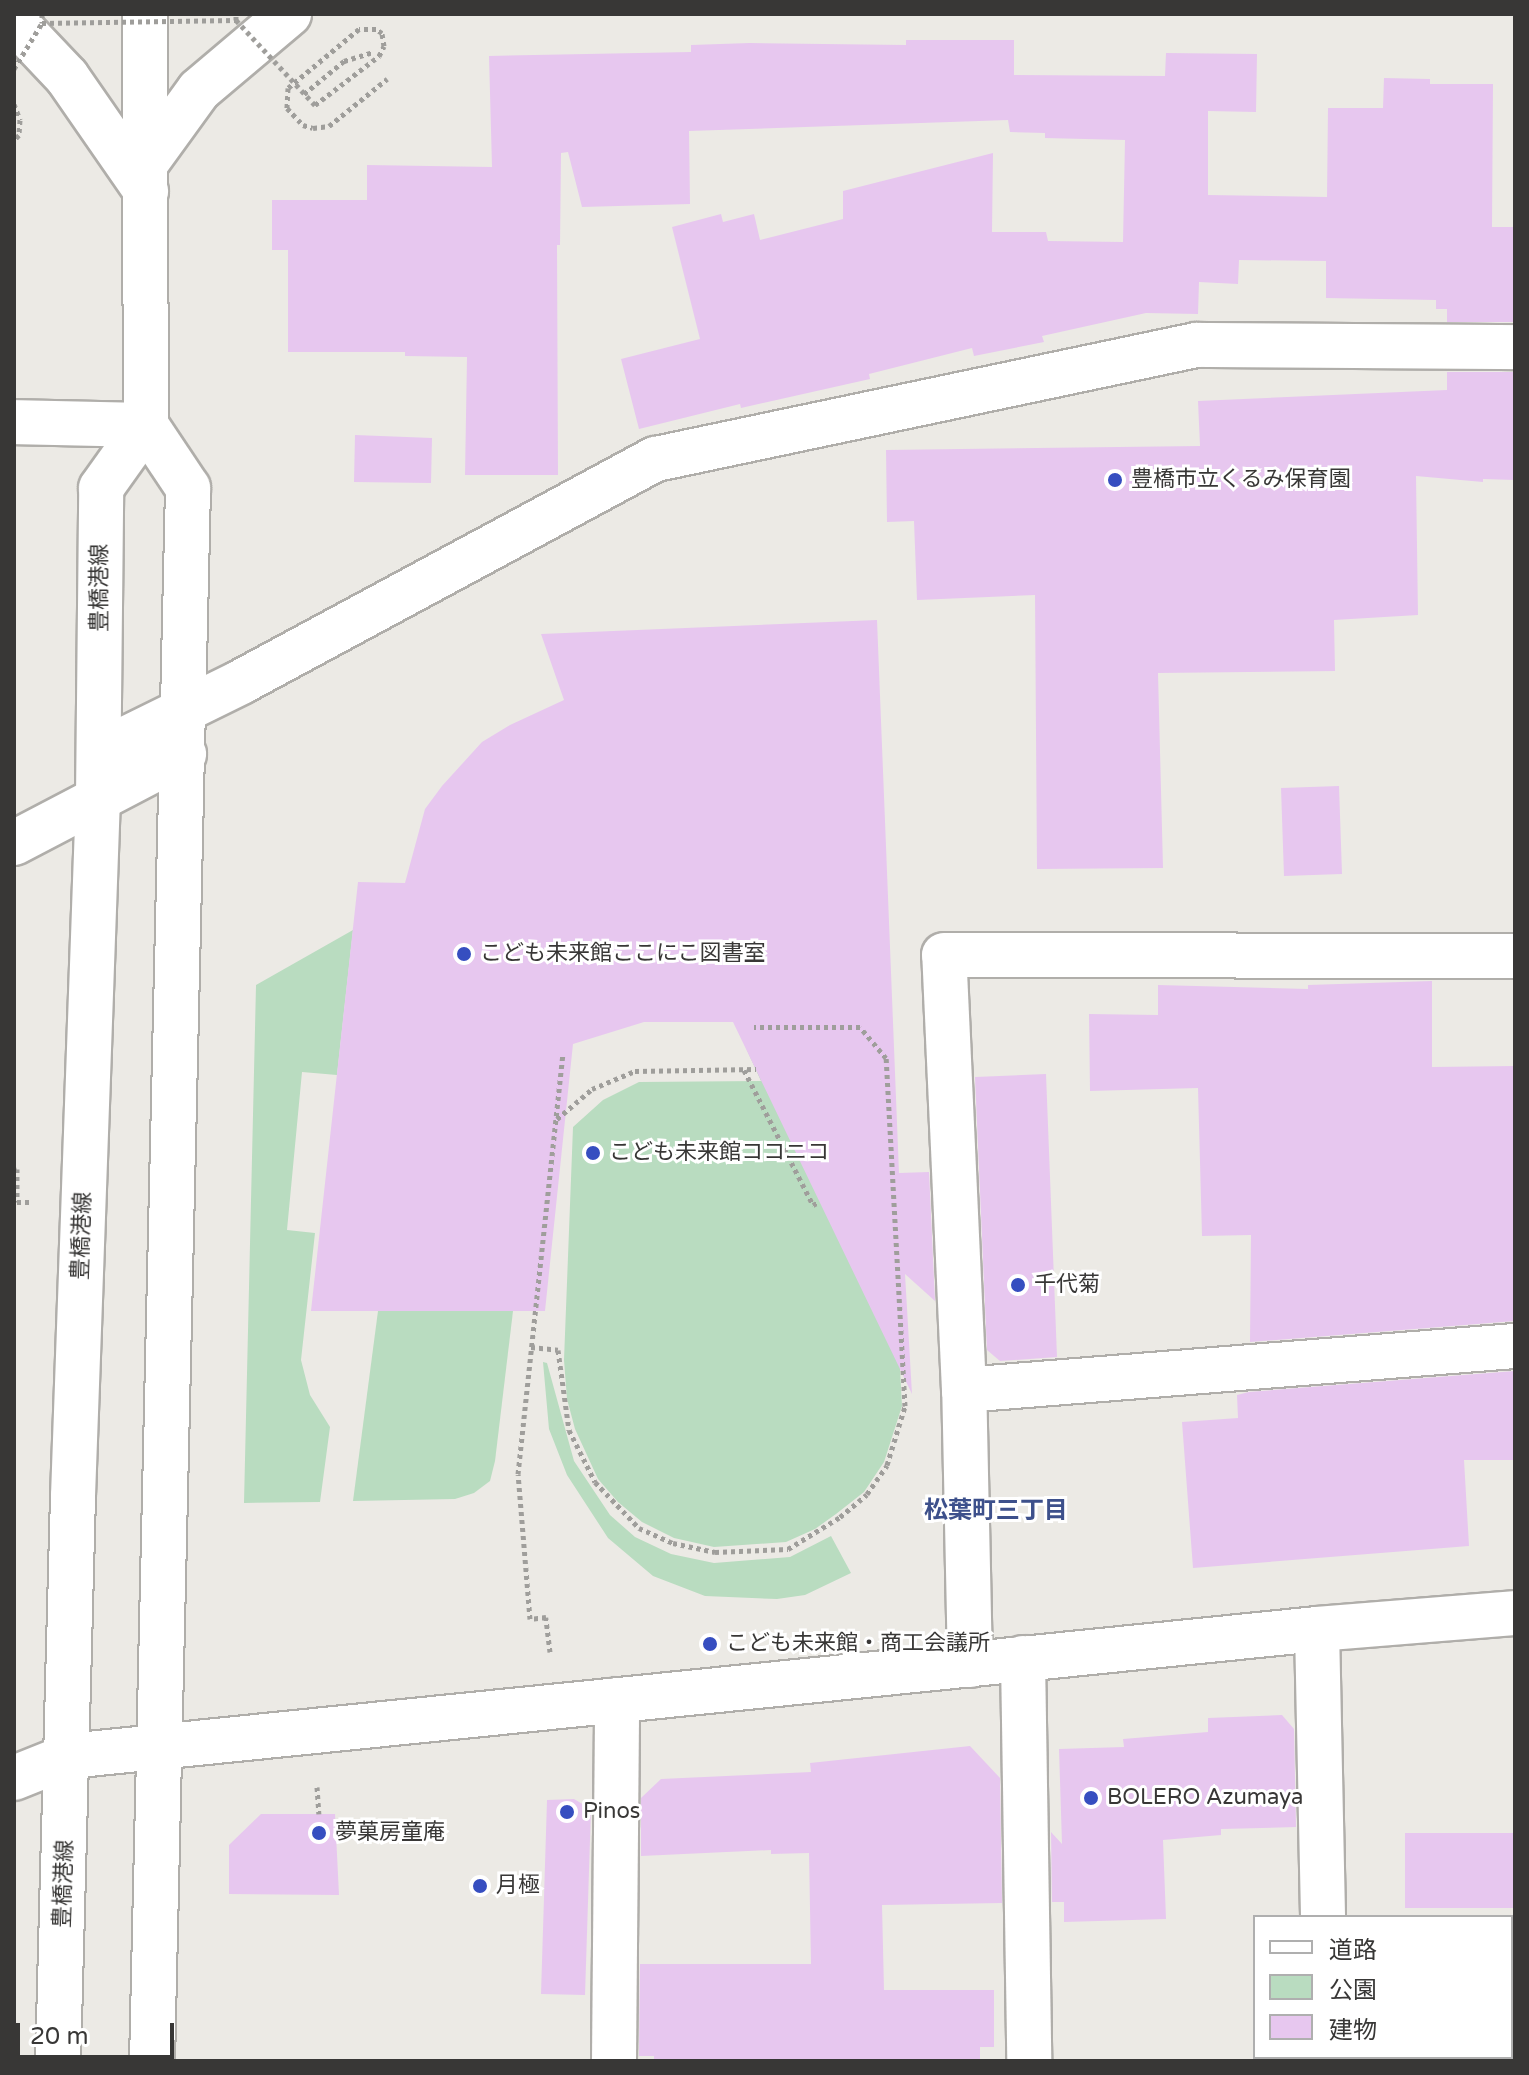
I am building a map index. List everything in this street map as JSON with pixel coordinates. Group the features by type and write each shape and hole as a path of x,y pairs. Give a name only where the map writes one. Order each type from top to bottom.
{"street":[{"path":"145,14 146,425 188,488 152,2061"},
{"path":"146,177 199,90 289,14"},
{"path":"28,22 146,177"},
{"path":"99,752 185,712 656,459 1196,345 1515,347"},
{"path":"14,422 146,425"},
{"name":"豊橋港線","path":"58,2061 69,1756 73,1496 98,798 101,488 146,425"},
{"path":"14,843 184,754"},
{"path":"970,1665 964,1390 944,955 1515,956"},
{"path":"964,1390 1515,1346"},
{"path":"14,1778 69,1756 158,1746 1317,1629 1515,1613"},
{"path":"1317,1629 1323,1915"},
{"path":"1023,1658 1029,2061"},
{"path":"614,2061 617,1700"}],"path":[{"path":"14,69 28,22 42,14"},
{"path":"28,22 236,17 304,94 315,105 379,56 384,46 382,33 376,29 359,29 288,88 287,108 303,125 313,128 329,126 387,79"},
{"path":"304,94 344,61 374,52"},
{"path":"14,104 20,120 19,135 14,140"},
{"path":"531,1347 558,1350 569,1430 595,1482 639,1528 673,1543 715,1552 788,1549 840,1517 867,1494 887,1465 905,1406 886,1058 860,1027 754,1027"},
{"path":"550,1652 546,1617 530,1619 518,1474 563,1055"},
{"path":"556,1120 592,1089 635,1071 756,1069"},
{"path":"744,1070 813,1205 819,1202"},
{"path":"14,1170 17,1169 17,1202 29,1202"},
{"path":"317,1787 319,1814"}],"green space":[{"path":"353,930 337,1075 302,1072 287,1230 315,1233 301,1360 310,1395 330,1427 320,1502 244,1503 256,985"},
{"path":"746,1048 897,1311 902,1406 884,1462 864,1492 836,1514 815,1529 786,1542 714,1547 674,1538 642,1522 618,1502 598,1479 575,1429 567,1399 564,1360 573,1127 603,1100 639,1082 761,1081"},
{"path":"378,1311 513,1311 495,1461 490,1481 474,1493 455,1499 353,1501"},
{"path":"543,1362 547,1363 574,1461 610,1515 635,1537 671,1554 714,1563 790,1557 831,1536 851,1573 805,1595 777,1599 705,1596 653,1576 608,1538 567,1475 549,1429"}],"building":[{"path":"906,40 1014,40 1014,75 1165,76 1166,53 1257,54 1256,112 1208,111 1208,195 1327,197 1328,108 1383,108 1384,78 1430,79 1430,84 1493,84 1492,227 1515,227 1515,322 1447,322 1447,309 1436,309 1436,300 1326,298 1326,261 1239,260 1238,284 1199,282 1198,314 1146,313 1042,336 1044,342 974,356 972,348 869,374 870,379 741,408 740,404 639,429 621,359 700,339 672,227 721,214 723,222 754,214 760,240 843,219 843,191 993,153 992,232 1046,232 1048,241 1123,242 1125,140 1045,138 1045,133 1010,132 1008,120 689,131 690,204 582,207 568,152 561,153 560,245 557,245 558,475 465,475 467,357 405,356 405,352 288,352 288,250 272,250 272,200 367,200 367,165 492,167 489,56 691,52 691,45 750,43 906,45"},
{"path":"1447,372 1515,372 1515,480 1483,479 1483,482 1416,476 1418,615 1334,620 1335,671 1158,673 1163,868 1037,869 1035,595 917,600 914,521 887,522 886,450 1200,446 1198,401 1447,390"},
{"path":"355,435 432,438 431,483 354,482"},
{"path":"877,620 899,1173 929,1172 935,1301 905,1274 912,1394 733,1022 644,1022 573,1044 545,1311 311,1311 358,882 405,883 425,809 442,786 482,742 564,700 541,634"},
{"path":"1339,786 1342,874 1284,876 1281,788"},
{"path":"1432,981 1432,1067 1515,1066 1515,1321 1250,1342 1251,1235 1202,1236 1198,1088 1090,1091 1089,1014 1158,1015 1158,985 1308,989 1308,985"},
{"path":"1046,1074 1057,1357 1000,1361 987,1350 975,1077"},
{"path":"1515,1371 1515,1460 1464,1460 1469,1546 1193,1568 1182,1422 1238,1418 1237,1395 1249,1392"},
{"path":"1282,1715 1294,1729 1296,1827 1221,1829 1221,1835 1163,1840 1166,1919 1064,1922 1064,1902 1052,1902 1051,1832 1062,1844 1059,1749 1124,1747 1123,1739 1208,1732 1208,1718"},
{"path":"970,1746 1000,1778 1002,1903 882,1905 884,1990 994,1990 994,2047 980,2047 980,2061 654,2061 654,2056 639,2056 640,1964 811,1964 809,1853 771,1854 771,1850 641,1856 641,1798 661,1779 811,1772 810,1763"},
{"path":"574,1799 591,1809 585,1995 541,1994 547,1800"},
{"path":"261,1814 335,1814 339,1895 229,1894 229,1845"},
{"path":"1405,1833 1515,1833 1515,1908 1405,1908"}],"place":[{"name":"豊橋市立くるみ保育園","path":"1115,480"},
{"name":"こども未来館ここにこ図書室","path":"464,954"},
{"name":"こども未来館ココニコ","path":"593,1153"},
{"name":"千代菊","path":"1018,1285"},
{"name":"こども未来館・商工会議所","path":"710,1644"},
{"name":"BOLERO Azumaya","path":"1091,1798"},
{"name":"Pinos","path":"567,1812"},
{"name":"夢菓房童庵","path":"319,1833"},
{"name":"月極","path":"480,1886"}],"district":[{"name":"松葉町三丁目","path":"996,1511"}]}
